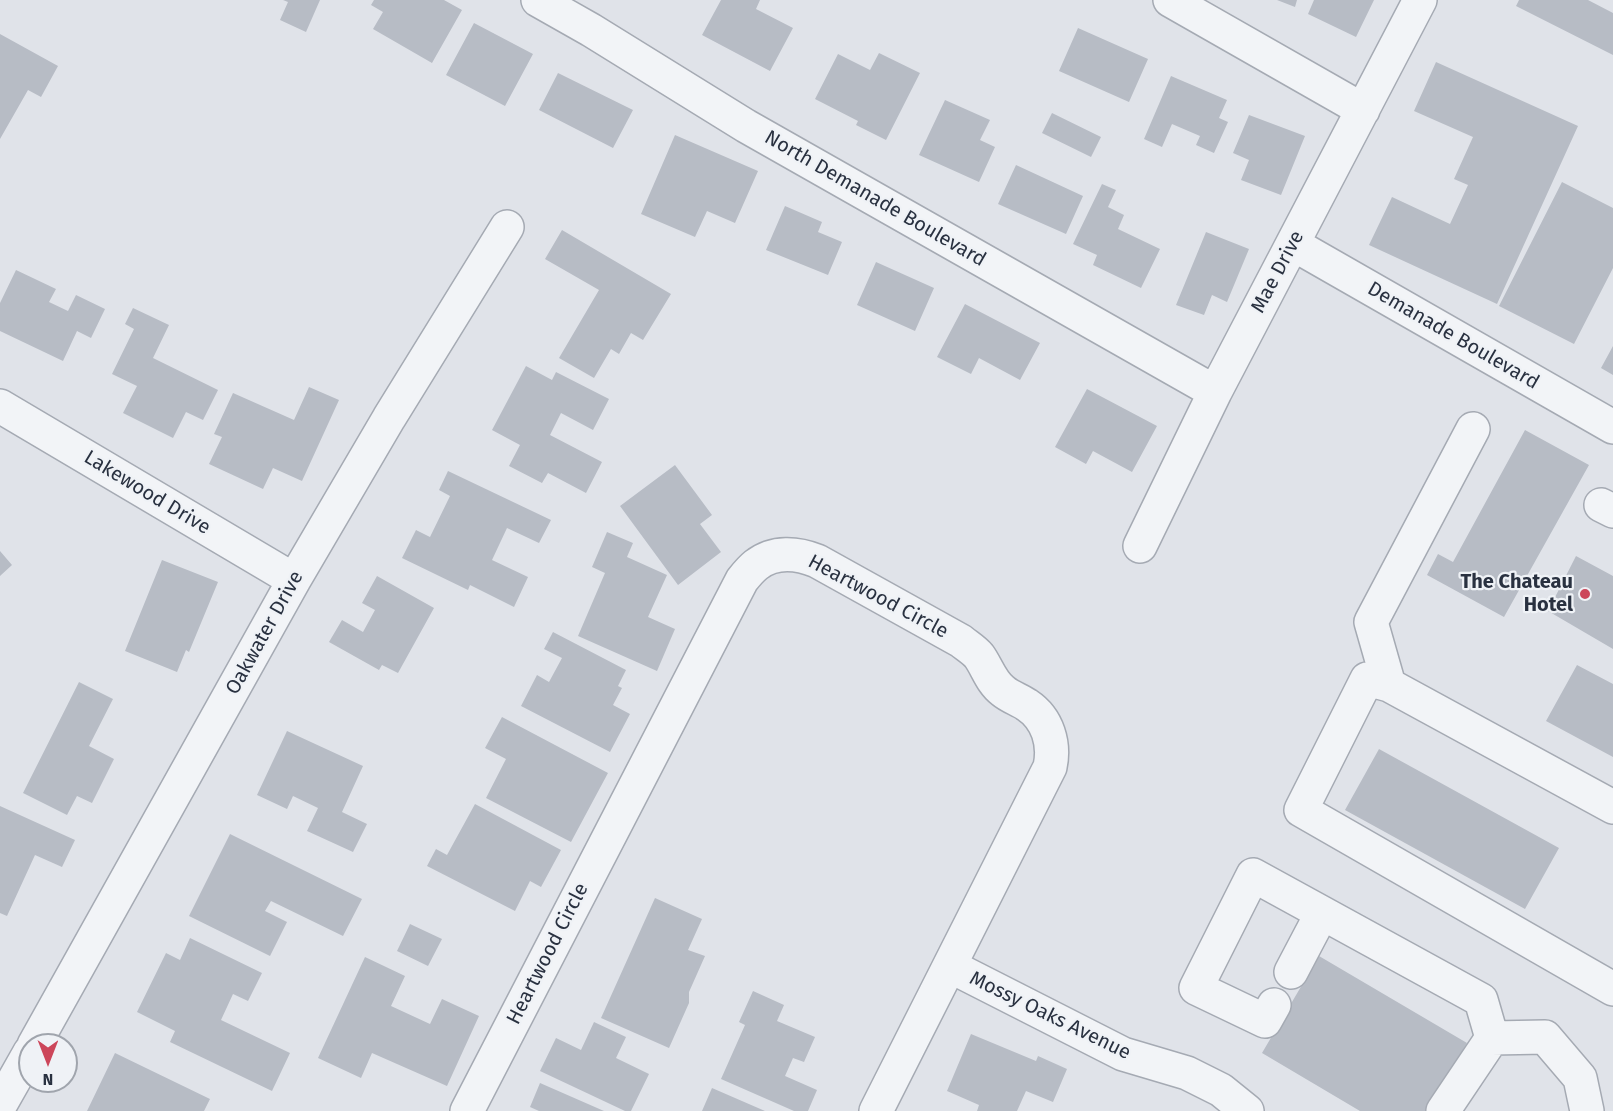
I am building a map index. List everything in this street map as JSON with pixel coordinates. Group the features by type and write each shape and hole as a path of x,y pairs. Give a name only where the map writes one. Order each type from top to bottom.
{"street":[{"name":"North Demanade Boulevard","path":"538,0 591,30 746,126 1215,392"},
{"path":"1170,0 1363,110"},
{"name":"Mae Drive","path":"1140,546 1215,392 1420,0"},
{"name":"Oakwater Drive","path":"41,1033 294,580 389,418 507,227"},
{"name":"Demanade Boulevard","path":"1293,244 1613,427"},
{"name":"Lakewood Drive","path":"0,406 294,580"},
{"path":"1389,685 1371,622 1473,429"},
{"name":"Heartwood Circle","path":"466,1111 742,580 756,565 775,556 793,554 817,561 961,641 978,655 1003,691 1029,705 1037,713 1048,730 1052,743 1050,767 876,1111"},
{"path":"1613,807 1389,685 1367,679 1301,810 1613,989"},
{"path":"1274,1005 1265,1021 1197,988 1253,875 1481,1000 1492,1038"},
{"path":"1291,972 1322,913"},
{"name":"Mossy Oaks Avenue","path":"950,966 1124,1054 1187,1073 1221,1090 1247,1111"},
{"path":"1492,1038 1545,1037 1580,1078 1587,1111"},
{"path":"1443,1111 1492,1038"},
{"path":"0,1105 18,1073"}],"building":[{"path":"283,0 320,0 306,32 280,20 288,2"},
{"path":"374,0 444,0 462,10 432,63 373,29 383,12 371,5"},
{"path":"721,0 760,0 756,9 793,28 770,71 702,35"},
{"path":"1277,0 1297,0 1295,7"},
{"path":"1314,0 1374,0 1356,37 1308,14"},
{"path":"1519,0 1588,0 1613,13 1613,55 1516,6"},
{"path":"474,23 533,54 505,106 446,75"},
{"path":"1078,28 1148,59 1129,102 1059,71"},
{"path":"0,34 58,66 41,97 28,90 0,139"},
{"path":"879,53 920,73 886,140 856,125 858,121 815,99 838,54 870,70"},
{"path":"1436,62 1578,126 1497,304 1369,245 1392,197 1450,224 1468,185 1454,179 1473,137 1414,111"},
{"path":"558,73 633,110 613,148 539,110"},
{"path":"1171,76 1227,100 1219,118 1228,122 1214,153 1196,145 1200,136 1172,124 1162,147 1144,139"},
{"path":"945,100 990,120 980,140 995,147 979,182 919,155"},
{"path":"1052,113 1101,137 1091,157 1042,133"},
{"path":"1249,115 1305,136 1281,195 1241,180 1249,160 1233,153"},
{"path":"675,135 758,171 735,223 707,211 695,237 641,214"},
{"path":"1016,165 1083,196 1066,234 998,204"},
{"path":"1562,182 1613,208 1613,268 1574,344 1499,306"},
{"path":"1102,184 1116,190 1108,207 1124,215 1118,229 1160,249 1141,288 1093,265 1097,255 1073,244"},
{"path":"785,206 822,222 818,232 842,242 828,275 766,250"},
{"path":"562,230 671,294 643,340 631,333 619,354 611,349 594,378 559,358 599,290 545,259"},
{"path":"1206,232 1249,249 1227,302 1212,295 1204,315 1176,305"},
{"path":"876,262 934,288 915,331 857,305"},
{"path":"16,270 56,289 49,302 68,311 76,295 105,309 91,338 77,331 63,361 0,331 0,303"},
{"path":"965,304 1040,343 1020,380 979,358 971,374 937,357"},
{"path":"133,308 169,325 153,358 218,390 203,420 186,412 173,438 123,413 137,386 112,374 134,329 125,324"},
{"path":"1613,346 1613,375 1601,368"},
{"path":"526,366 552,380 556,372 609,399 593,430 561,413 550,435 602,462 586,493 548,473 542,483 509,466 520,445 492,430"},
{"path":"309,387 339,400 302,481 273,468 263,489 209,464 222,437 214,434 233,393 294,420"},
{"path":"1087,389 1157,426 1132,472 1093,451 1086,464 1055,447"},
{"path":"1525,430 1589,465 1504,617 1427,575 1438,554 1453,562"},
{"path":"675,465 712,515 700,524 721,552 678,585 620,506"},
{"path":"448,471 551,520 539,543 507,528 492,560 528,577 514,607 470,585 468,590 402,558 416,530 430,537 450,496 439,490"},
{"path":"607,532 633,543 627,557 667,575 648,617 675,629 657,671 578,636 605,573 592,567"},
{"path":"0,551 12,565 0,576"},
{"name":"The Chateau Hotel","path":"1576,556 1613,576 1613,649 1548,611"},
{"path":"162,560 218,582 189,652 186,650 177,672 125,651"},
{"path":"377,576 434,608 398,673 382,665 379,670 329,642 342,620 363,632 375,610 362,603"},
{"path":"553,632 626,670 618,686 622,688 613,705 630,714 610,752 521,706 537,675 549,682 562,658 544,649"},
{"path":"1577,665 1613,684 1613,757 1546,721"},
{"path":"79,682 113,699 89,746 114,759 92,803 77,796 67,815 23,793"},
{"path":"502,717 608,773 571,842 486,798 506,759 485,748"},
{"path":"287,731 363,766 342,812 367,824 353,852 307,831 318,808 293,796 287,809 257,795"},
{"path":"1379,749 1559,848 1525,909 1345,810"},
{"path":"475,804 561,850 541,887 530,881 515,911 427,866 436,849 447,855"},
{"path":"0,806 75,840 62,867 35,855 7,916 0,913"},
{"path":"230,834 362,899 343,936 271,901 265,911 287,922 270,956 189,916"},
{"path":"655,898 702,919 688,950 705,956 689,992 689,1003 669,1048 601,1018"},
{"path":"410,924 442,939 428,966 397,951"},
{"path":"190,938 262,973 248,1001 233,994 221,1020 290,1053 272,1091 170,1042 175,1031 137,1012 166,953 180,960"},
{"path":"1319,956 1467,1043 1427,1111 1360,1111 1262,1053"},
{"path":"365,957 405,976 391,1006 430,1024 442,999 479,1016 447,1086 372,1053 361,1078 318,1058"},
{"path":"753,991 784,1005 777,1021 815,1037 804,1062 793,1058 785,1076 817,1090 808,1111 794,1111 721,1079 745,1025 739,1022"},
{"path":"594,1022 626,1037 616,1058 649,1074 631,1111 625,1111 540,1071 556,1038 581,1050"},
{"path":"971,1034 1036,1061 1038,1056 1067,1069 1053,1102 1026,1091 1017,1111 977,1111 979,1105 947,1091"},
{"path":"115,1053 210,1099 204,1111 87,1111"},
{"path":"540,1083 604,1111 539,1111 530,1107"},
{"path":"712,1088 765,1111 702,1111"}],"place":[{"name":"The Chateau Hotel","path":"1585,594"}]}
